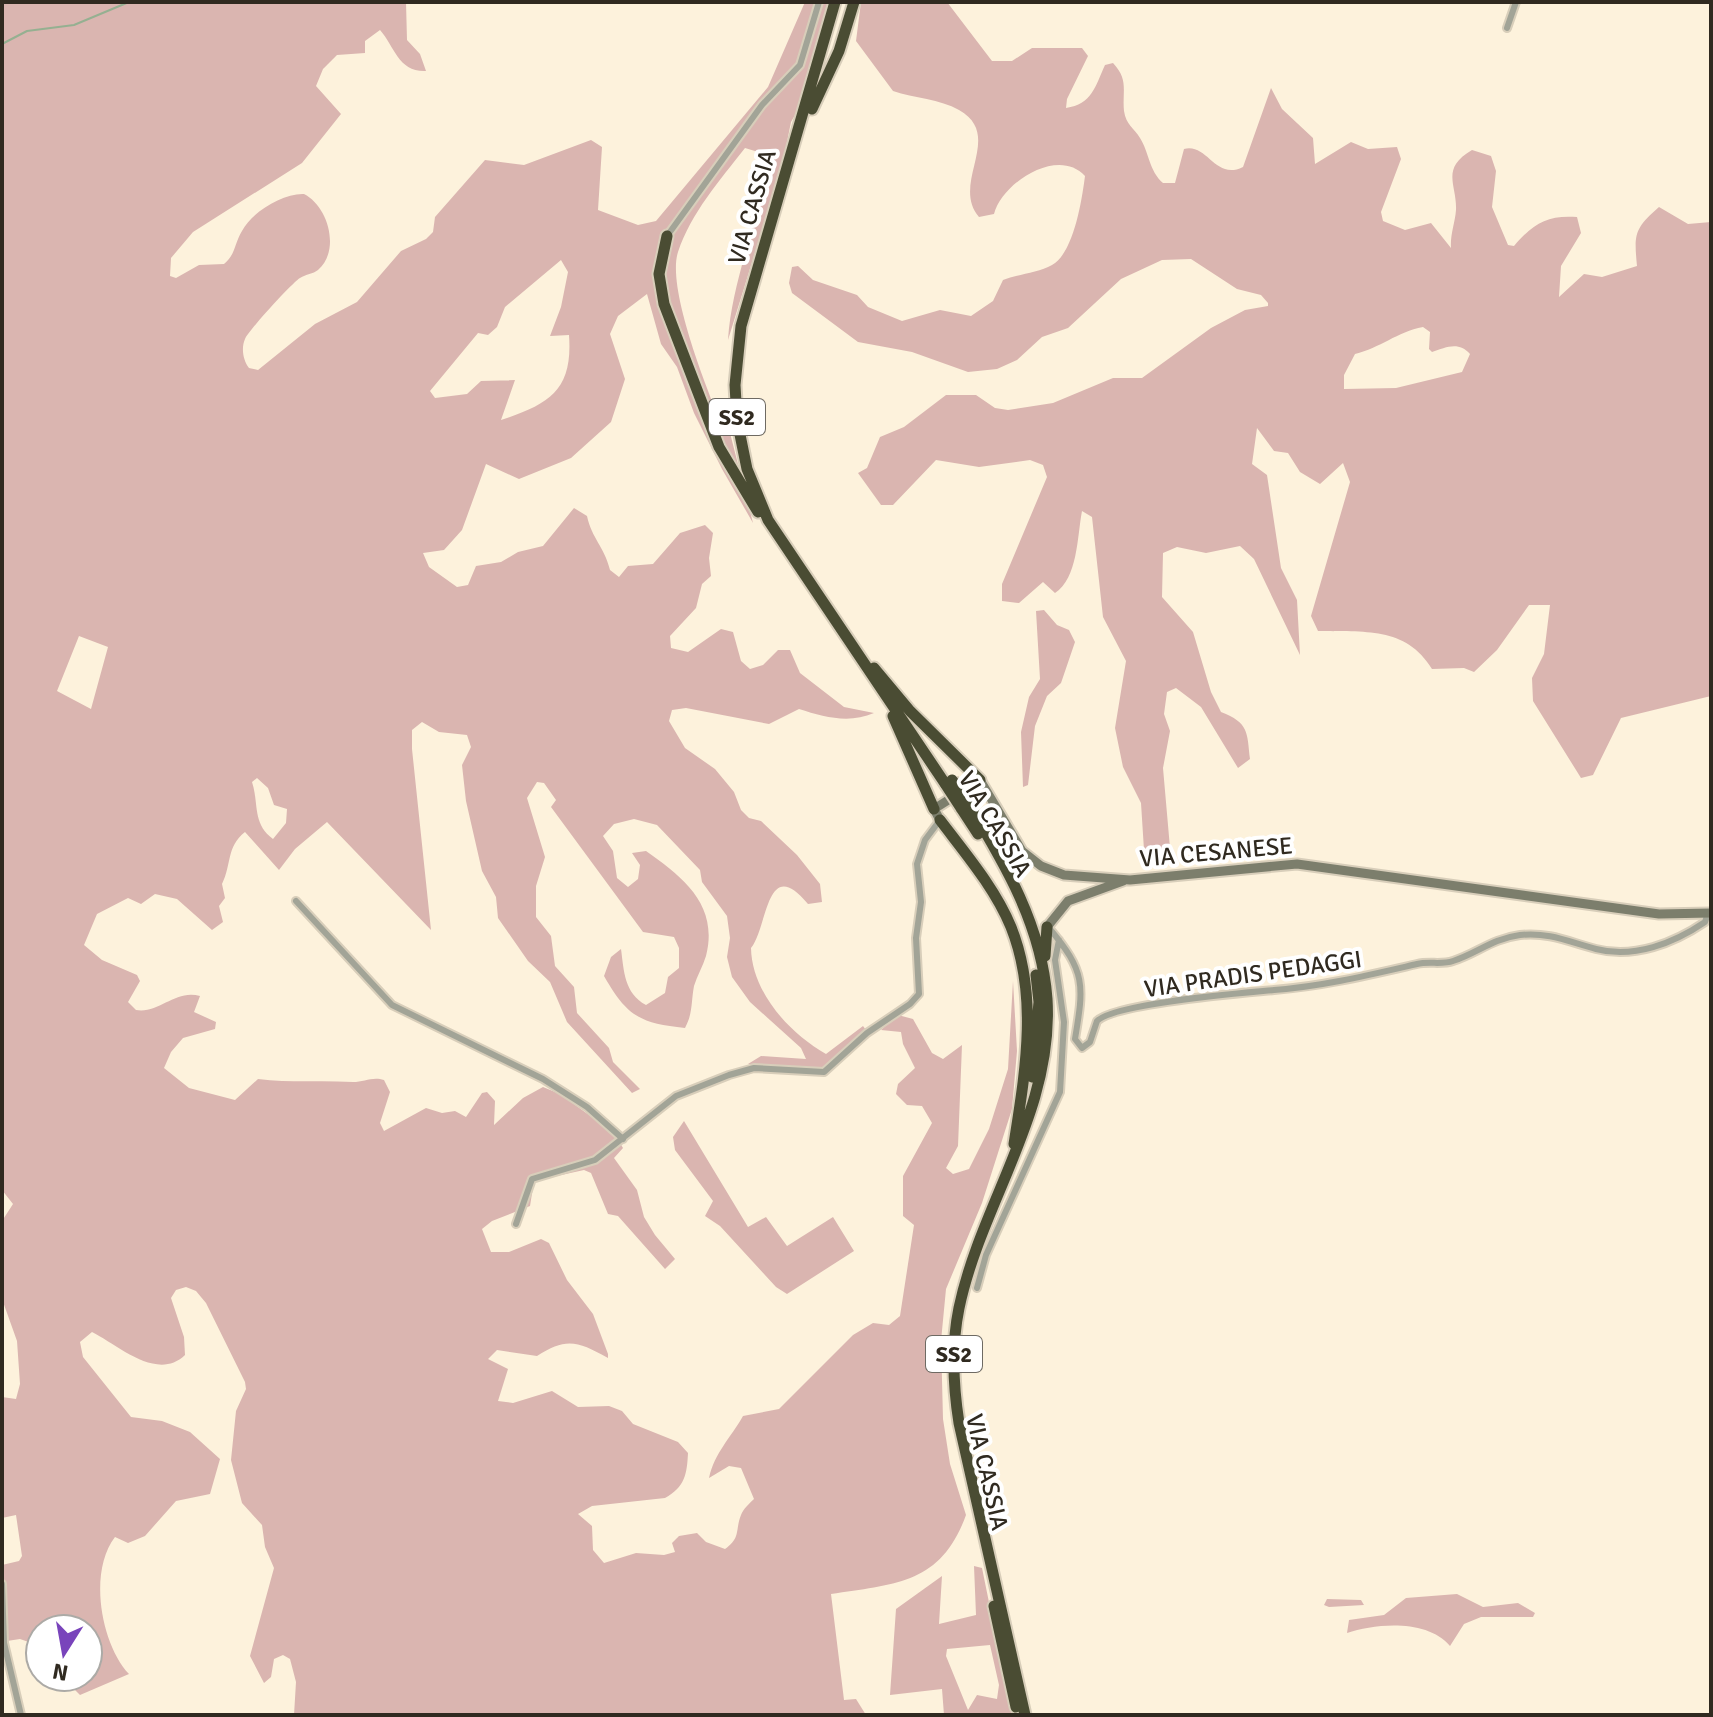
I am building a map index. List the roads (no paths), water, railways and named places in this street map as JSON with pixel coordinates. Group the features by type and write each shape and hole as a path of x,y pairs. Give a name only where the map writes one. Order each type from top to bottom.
{"highway":[{"name":"VIA CASSIA","path":"835,2 745,308 737,355 735,396 744,455 759,502 785,547 879,687 965,805 1018,889 1041,961 1047,1000 1037,1091 1019,1148 965,1286 954,1359 959,1423 1025,1715"},
{"name":"VIA CASSIA","path":"842,2 749,326 742,383 743,416 754,465 775,518 949,783"},
{"path":"812,109 839,51 854,2"},
{"path":"667,236 659,274 664,304 719,447 762,519 785,547"},
{"path":"874,668 910,711 980,780"},
{"path":"879,687 937,814 996,897 1011,926 1021,961 1027,1048 1014,1144"},
{"name":"VIA CASSIA","path":"965,805 1011,890 1035,966 1039,1002 1036,1050 1027,1102 1014,1144 958,1284 947,1361 947,1394 954,1431 1018,1715"},
{"path":"1047,927 1044,944 1047,1000"}],"street":[{"path":"667,236 762,105 800,65 819,2"},
{"path":"1507,28 1516,2"},
{"path":"516,1224 532,1179 590,1162 676,1096 740,1071 758,1068 816,1074 829,1070 867,1033 912,1003 921,987 916,938 921,906 918,860 937,814 980,780"},
{"name":"VIA CESANESE","path":"980,780 1015,841 1038,864 1064,875 1130,880 1304,864 1659,914 1709,913"},
{"path":"1047,927 1058,909 1076,896 1130,880"},
{"path":"296,901 392,1005 551,1084 609,1124 623,1139"},
{"name":"VIA PRADIS PEDAGGI","path":"1047,927 1059,940 1082,978 1075,1039 1077,1046 1084,1048 1090,1042 1097,1021 1111,1013 1203,997 1332,985 1421,963 1450,962 1487,943 1521,935 1558,936 1603,951 1632,952 1680,937 1705,922 1709,913"},
{"path":"977,1288 986,1255 1060,1092 1064,1022 1055,957 1059,940"},
{"path":"2,1584 4,1643 21,1715"}],"waterway":[{"path":"2,44 27,31 74,25 129,2"}]}
